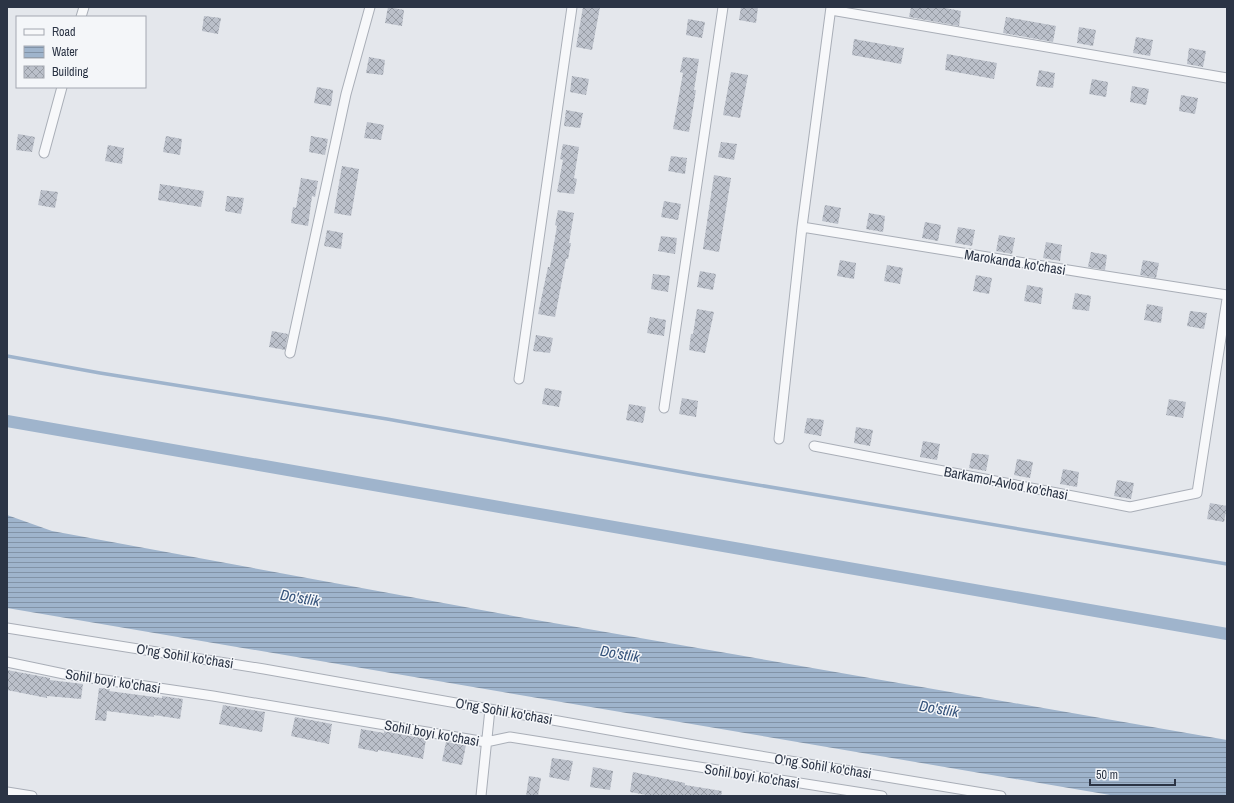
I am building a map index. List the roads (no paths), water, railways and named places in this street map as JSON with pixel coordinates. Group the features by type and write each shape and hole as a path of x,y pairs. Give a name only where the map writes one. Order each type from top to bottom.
{"street":[{"path":"290,353 346,94 370,7"},
{"path":"519,378 572,7"},
{"path":"664,408 723,7"},
{"path":"779,439 802,227 831,8 1227,78"},
{"path":"44,153 62,88"},
{"name":"Marokanda ko'chasi","path":"802,227 1227,295"},
{"name":"Barkamol-Avlod ko'chasi","path":"814,446 1130,507 1197,493 1227,299"},
{"name":"O'ng Sohil ko'chasi","path":"7,628 264,669 702,746 1001,796"},
{"name":"Sohil boyi ko'chasi","path":"7,662 64,674 213,696 486,742 510,738 882,796"},
{"path":"481,796 490,709"},
{"path":"7,792 32,796"}],"water":[{"name":"Do'stlik","path":"7,515 52,531 519,617 1227,740 1227,796 1116,796 7,608"}],"waterway":[{"path":"7,356 100,373 387,419 699,475 1227,564"},
{"path":"7,421 1227,634"}]}
